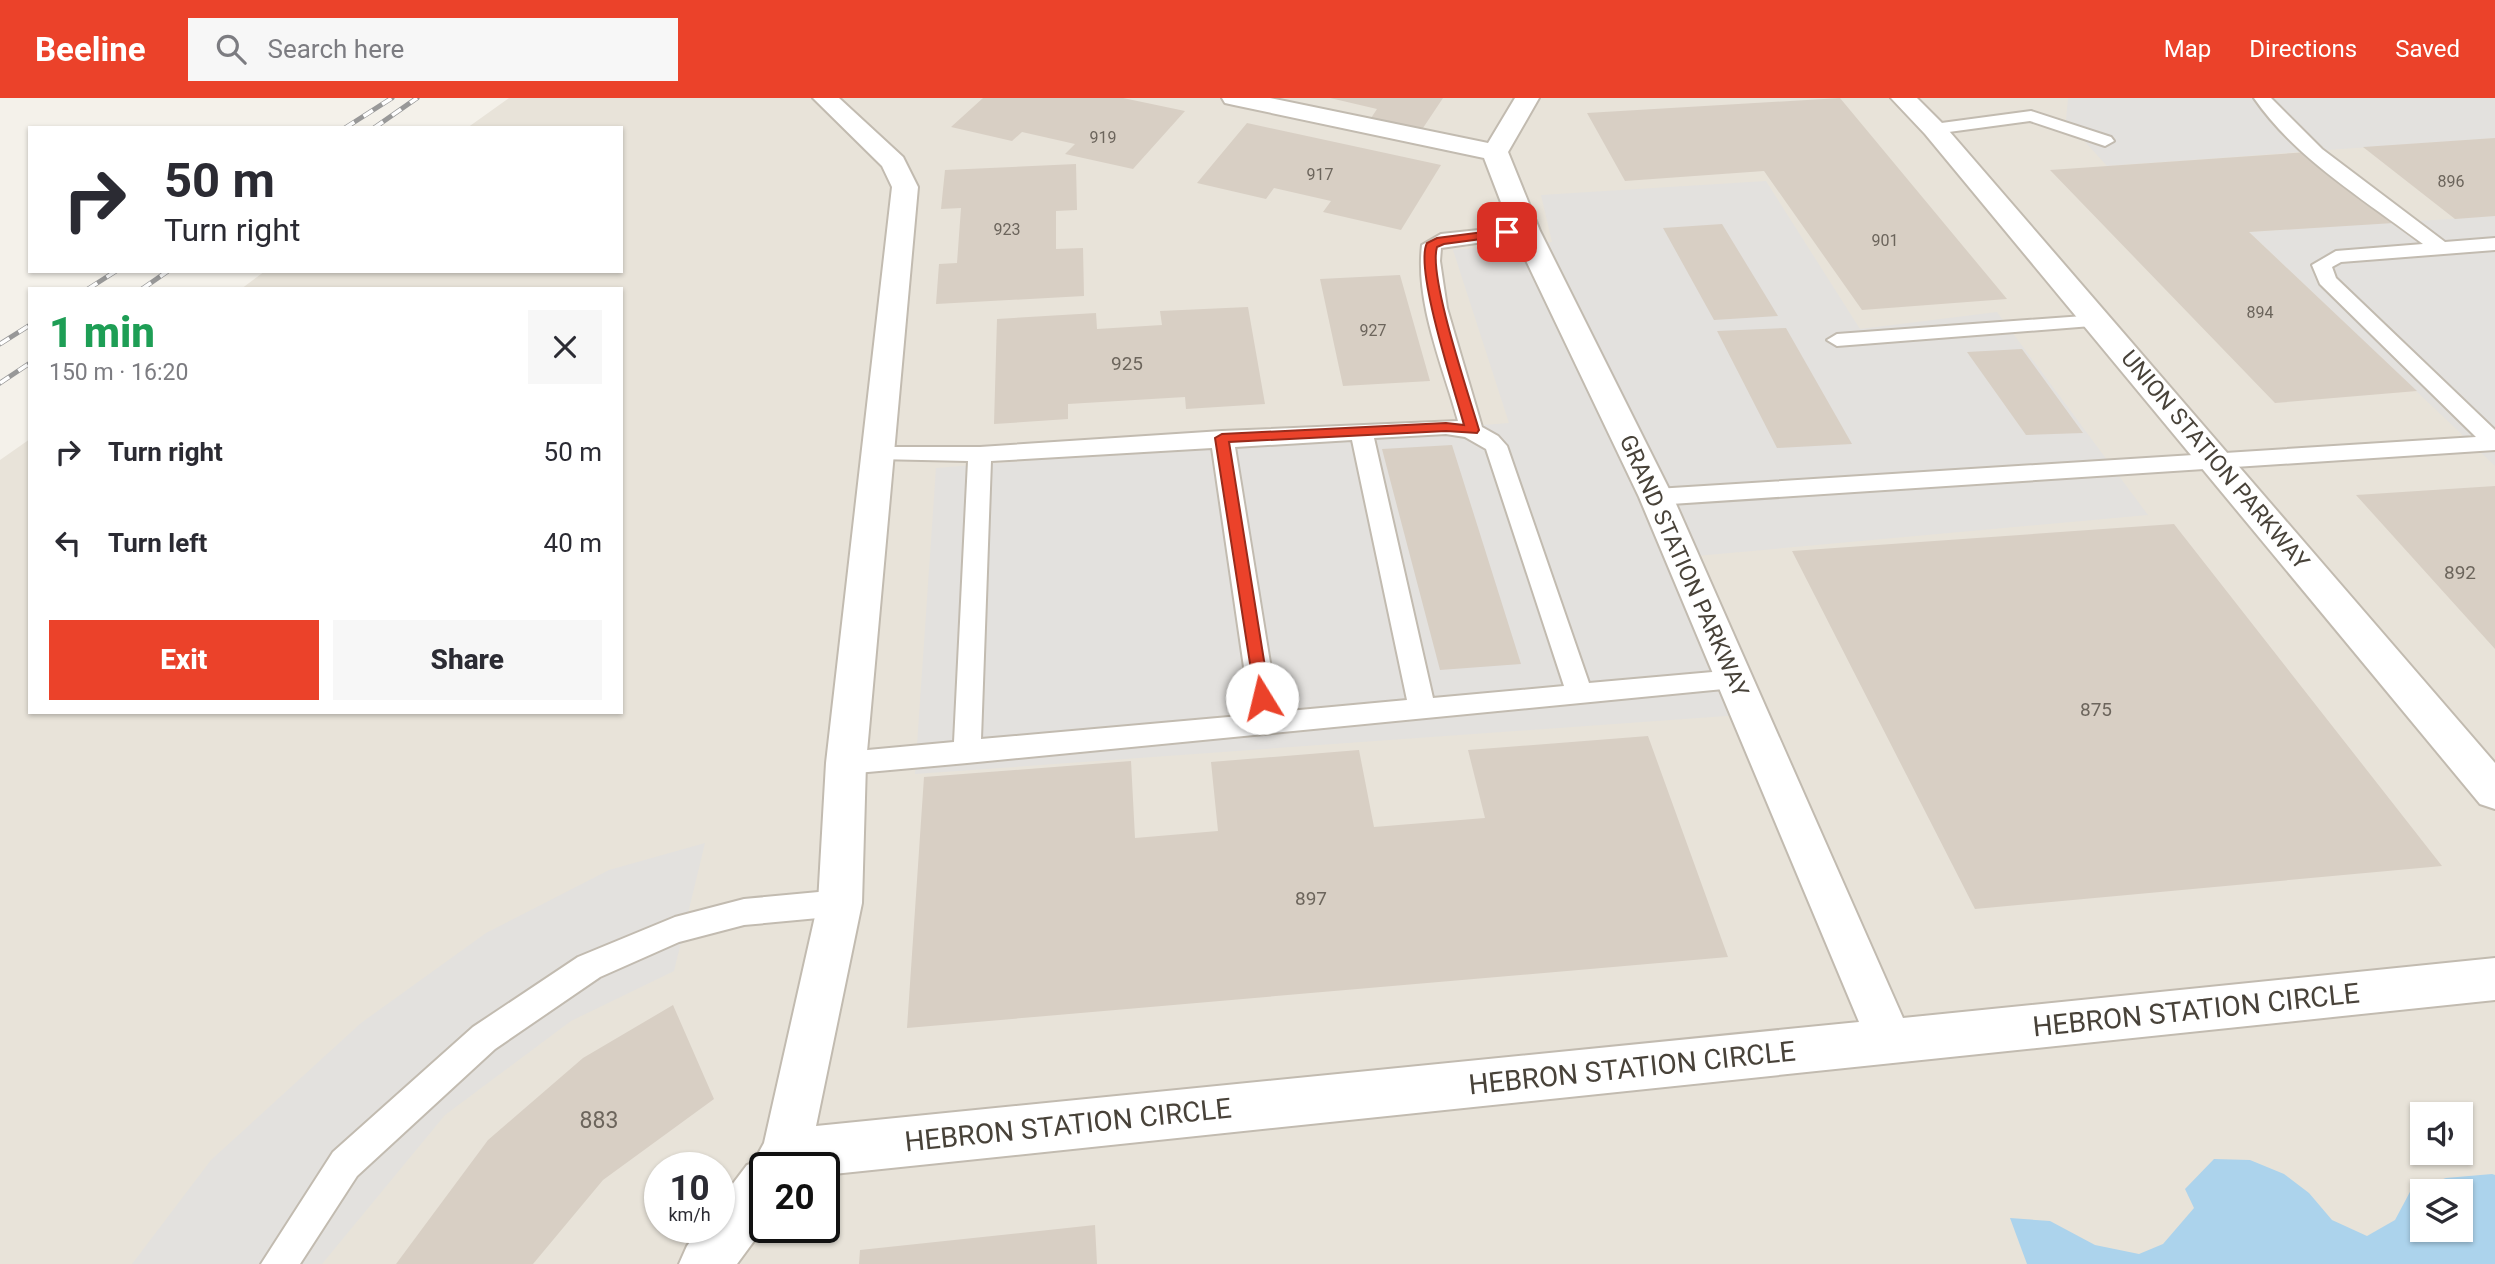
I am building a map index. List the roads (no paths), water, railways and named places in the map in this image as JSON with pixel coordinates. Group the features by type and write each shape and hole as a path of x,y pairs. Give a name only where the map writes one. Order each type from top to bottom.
{"street":[{"path":"780,1152 840,903 846,763 905,187 894,163 825,98"},
{"path":"1234,98 1495,152 1527,98"},
{"name":"UNION STATION PARKWAY","path":"1903,98 1934,129 2495,792"},
{"name":"GRAND STATION PARKWAY","path":"1495,152 1526,231 1656,497 1890,1041"},
{"name":"HEBRON STATION CIRCLE","path":"840,1161 1890,1041 2495,979"},
{"path":"705,1264 749,1205"}],"lane":[{"path":"2262,98 2266,106 2293,132 2440,248"},
{"path":"1934,129 2032,107 2105,141"},
{"path":"1472,430 1434,288 1429,253 1432,245 1441,240 1526,231"},
{"path":"2495,244 2336,257 2322,265 2327,280 2495,443"},
{"path":"1837,340 2097,321"},
{"path":"876,452 980,454 1361,431 1446,427 1472,430 1486,435 1496,446 1580,695"},
{"path":"1361,431 1422,709"},
{"path":"1222,438 1266,724"},
{"path":"1656,497 2495,443"},
{"path":"967,752 980,454"},
{"path":"846,763 1735,680"},
{"path":"279,1264 345,1164 484,1038 589,967 675,930 744,912 840,903"}],"water":[{"path":"2214,1159 2250,1160 2284,1174 2309,1193 2332,1220 2367,1236 2395,1220 2410,1192 2410,1242 2473,1242 2473,1179 2443,1179 2492,1174 2495,1175 2495,1264 2027,1264 2010,1218 2050,1221 2095,1245 2139,1254 2163,1244 2194,1208 2185,1189"}],"railway":[{"path":"348,126 392,98"},
{"path":"377,126 417,98"},
{"path":"91,287 113,273"},
{"path":"145,287 165,273"},
{"path":"0,344 28,326"},
{"path":"0,383 28,364"}]}
